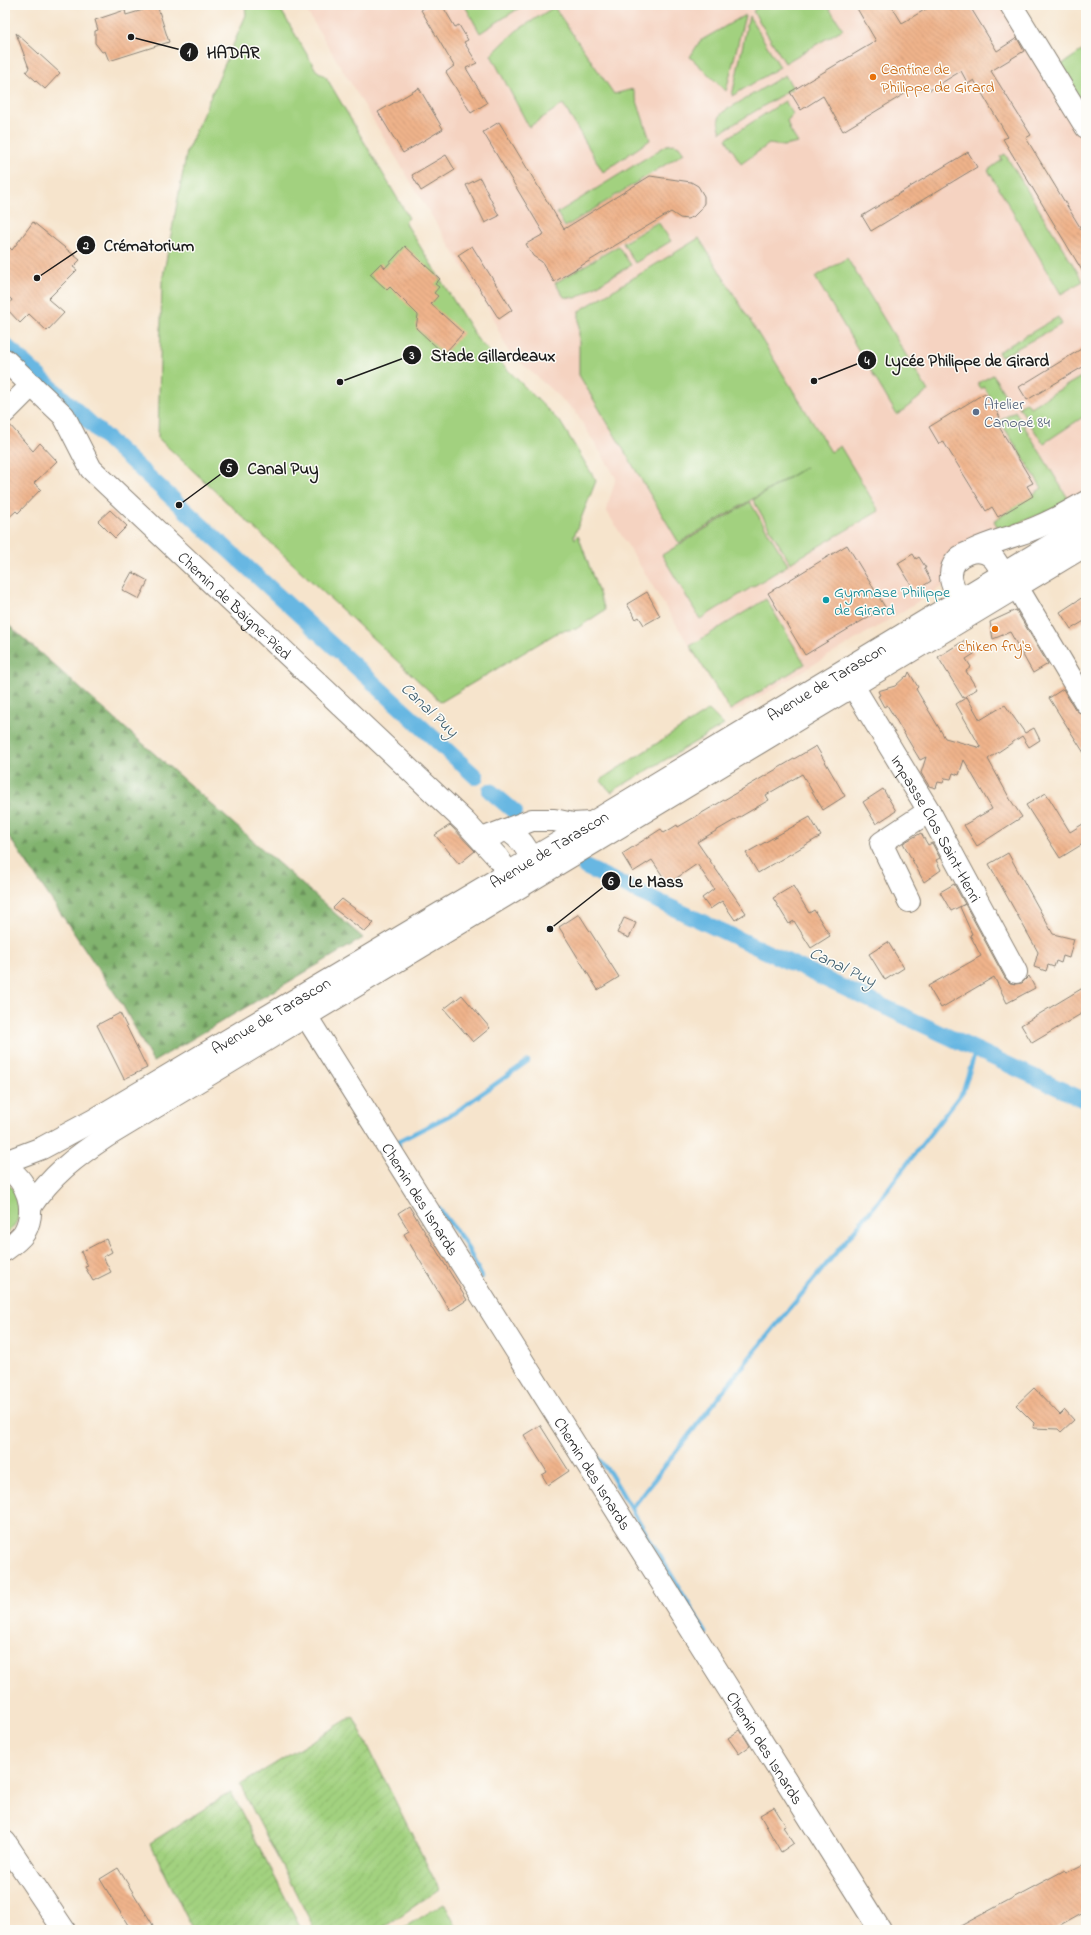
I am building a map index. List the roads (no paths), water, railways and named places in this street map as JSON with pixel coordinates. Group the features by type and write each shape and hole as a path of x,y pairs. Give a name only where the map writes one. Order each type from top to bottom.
{"street":[{"path":"1011,5 1086,127"},
{"name":"Chemin de Baigne-Pied","path":"5,360 64,416 91,469 466,822 498,858 525,874"},
{"path":"5,412 32,385"},
{"path":"961,600 952,584 950,573 954,563 962,555 991,542 1020,534 1063,515 1086,502"},
{"name":"Avenue de Tarascon","path":"5,1162 42,1148 94,1120 853,686 1010,581 1086,524"},
{"name":"Avenue de Tarascon","path":"30,1207 44,1187 83,1152 306,1016 525,874 591,823 961,600 1010,581 1086,545"},
{"path":"972,551 984,552 993,558 1010,581 1086,703"},
{"name":"Impasse Clos Saint-Henri","path":"853,686 929,811 1016,972"},
{"path":"909,901 881,843 929,811"},
{"path":"482,839 532,820 554,820 573,824 591,823"},
{"path":"507,830 522,841 525,874"},
{"name":"Chemin des Isnards","path":"306,1016 880,1930"},
{"path":"5,1168 11,1171 21,1181 28,1193 30,1207 29,1221 24,1233 15,1243 5,1250"},
{"path":"5,1842 64,1930"}],"waterway":[{"name":"Canal Puy","path":"5,345 476,777"},
{"name":"Canal Puy","path":"490,791 515,812"},
{"name":"Canal Puy","path":"585,867 1086,1101"},
{"path":"632,1508 754,1352 877,1203 963,1091 976,1050"},
{"path":"399,1145 397,1142 454,1113 528,1061"},
{"path":"439,1209 464,1241 482,1277"},
{"path":"591,1450 610,1473 706,1633"}],"place":[{"name":"HADAR","path":"131,37"},
{"name":"Cantine de Philippe de Girard","path":"873,77"},
{"name":"Crématorium","path":"37,278"},
{"name":"Lycée Philippe de Girard","path":"814,381"},
{"name":"Stade Gillardeaux","path":"340,382"},
{"name":"Atelier Canopé 84","path":"976,412"},
{"name":"Canal Puy","path":"179,505"},
{"name":"Gymnase Philippe de Girard","path":"826,600"},
{"name":"chiken fry's","path":"995,629"},
{"name":"Le Mass","path":"550,929"}]}
